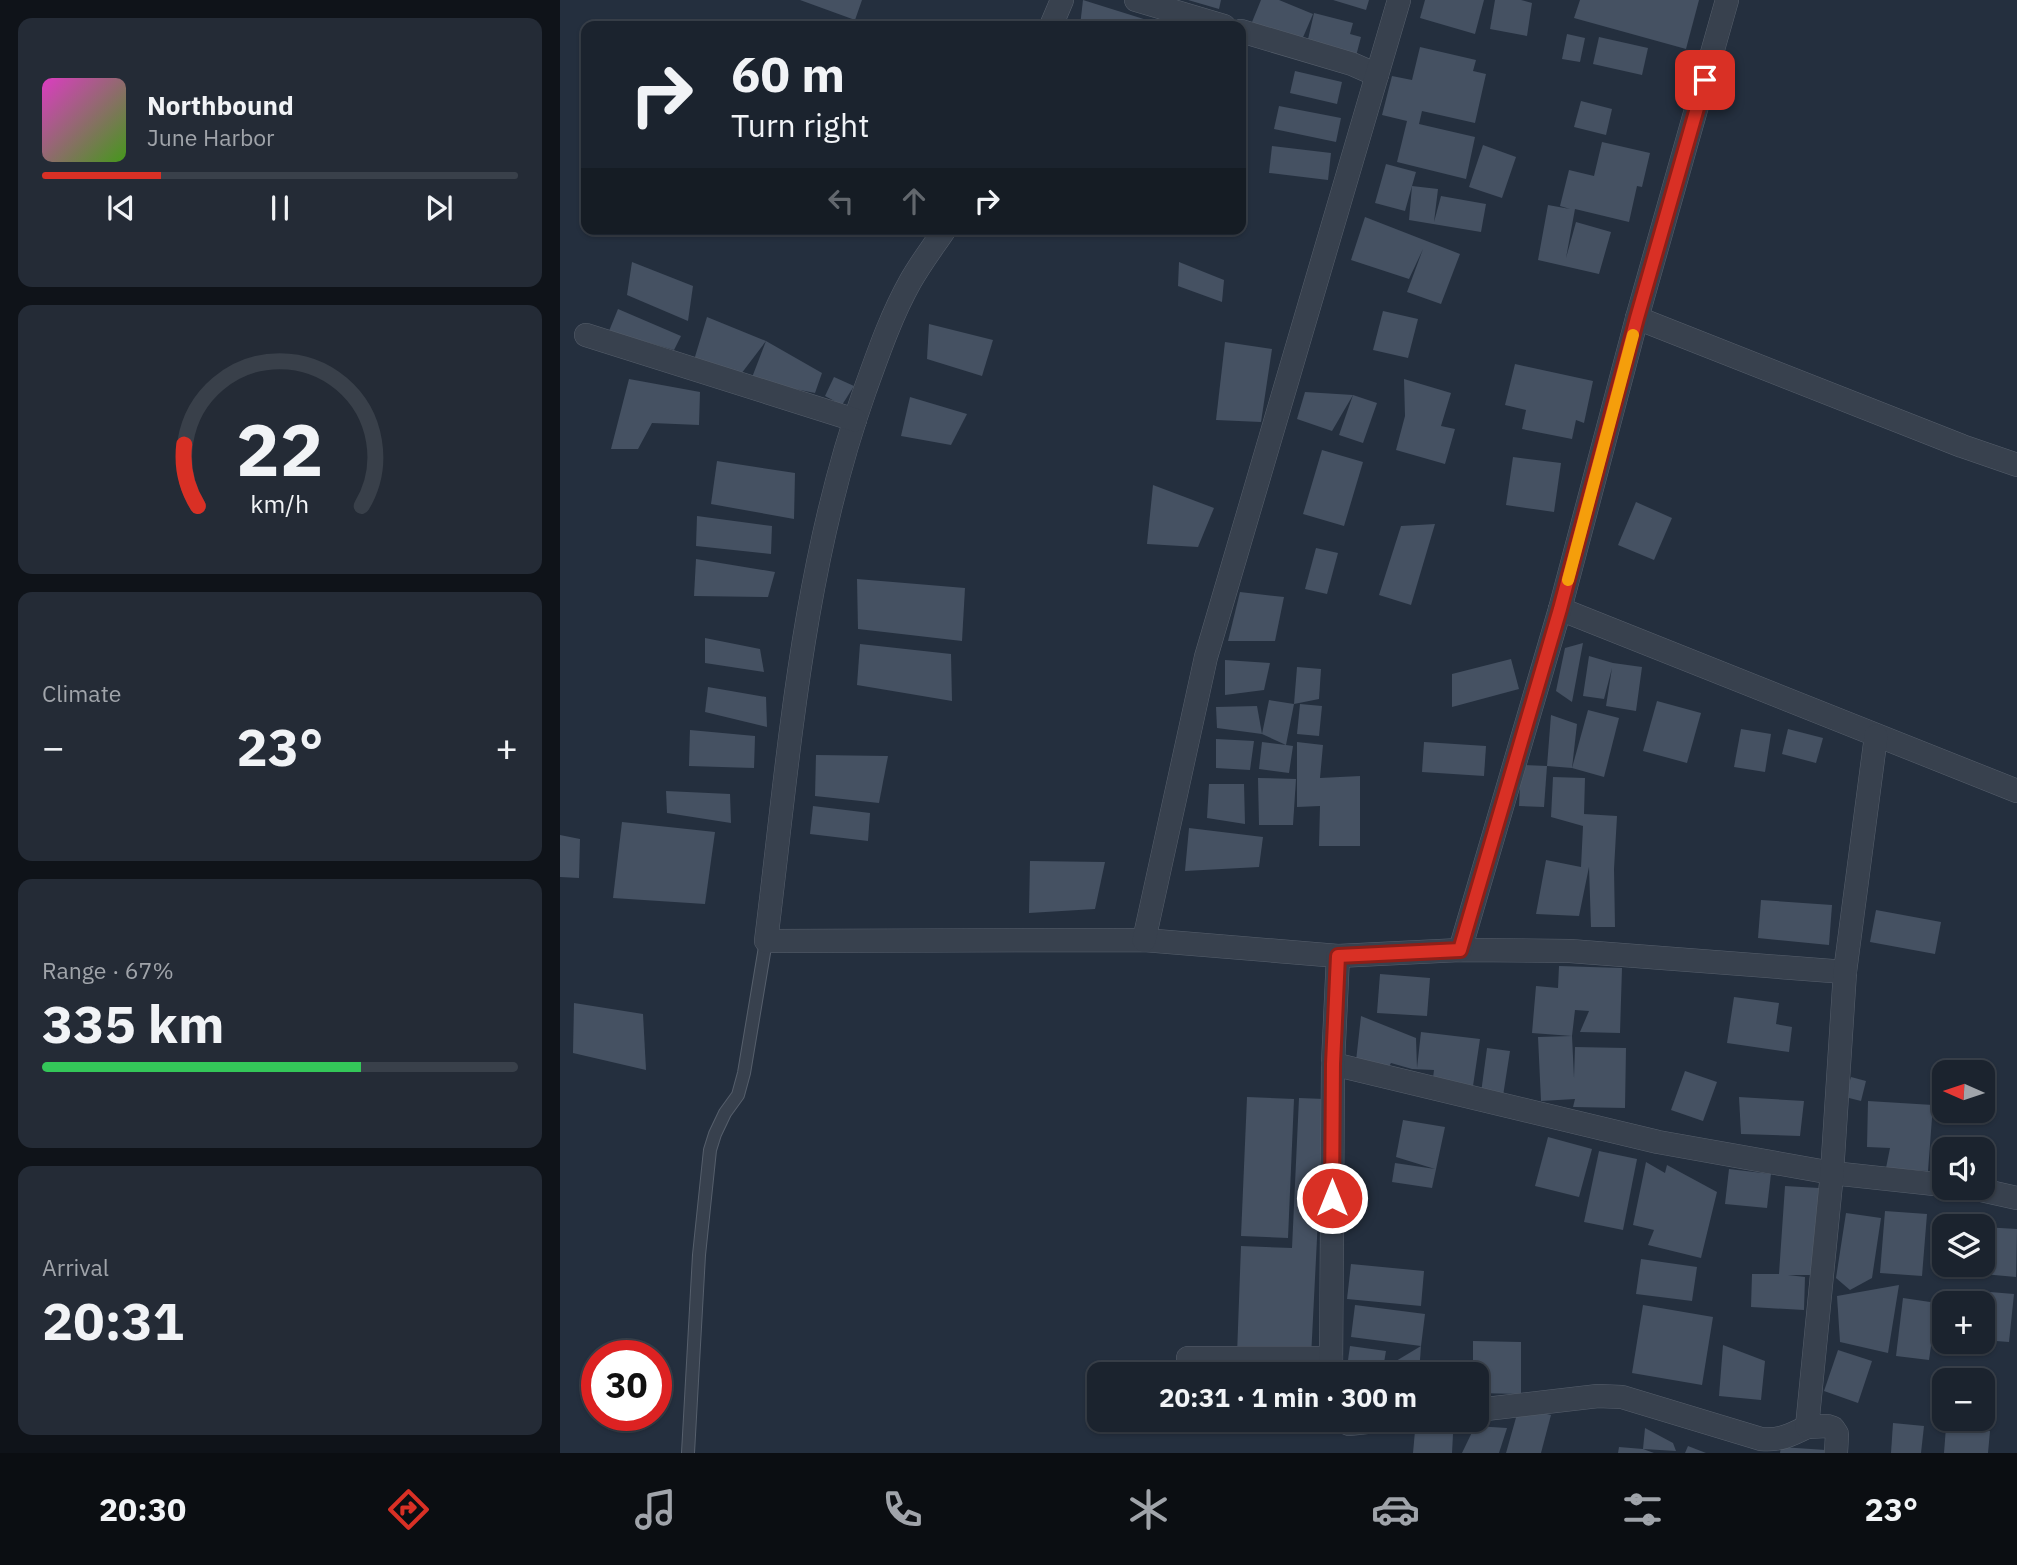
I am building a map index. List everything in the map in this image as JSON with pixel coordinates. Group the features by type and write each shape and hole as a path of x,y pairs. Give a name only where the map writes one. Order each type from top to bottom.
{"street":[{"path":"1053,21 1062,0"},
{"path":"1136,0 1207,21"},
{"path":"1144,940 1206,657 1399,0"},
{"path":"1460,950 1560,609 1637,318 1727,0"},
{"path":"1246,33 1377,75"},
{"path":"940,235 909,283 875,362 855,420 825,526 807,615 766,941 1144,940 1338,956 1460,950 1570,951 1845,972"},
{"path":"1637,318 1962,446 2017,465"},
{"path":"586,335 855,420"},
{"path":"1560,609 2017,791"},
{"path":"1807,1427 1832,1172 1845,972 1876,736"},
{"path":"1331,1362 1333,1064 1338,956"},
{"path":"1333,1064 1658,1142 1832,1172 1932,1184"},
{"path":"1995,1193 2017,1198"},
{"path":"1188,1358 1260,1362"},
{"path":"1489,1409 1598,1396 1622,1397 1773,1440 1807,1427 1827,1426 1833,1428 1837,1434 1836,1453"}],"lane":[{"path":"688,1453 699,1255 710,1150 725,1113 738,1095 744,1073 766,941"}],"building":[{"path":"800,0 862,0 855,20"},
{"path":"1083,0 1150,21 1081,21"},
{"path":"1188,0 1221,0 1219,9"},
{"path":"1261,0 1279,0 1313,14 1301,42 1252,22"},
{"path":"1333,0 1369,0 1366,10"},
{"path":"1425,0 1484,0 1475,34 1420,18"},
{"path":"1495,0 1521,0 1532,3 1527,36 1490,29"},
{"path":"1580,0 1699,0 1686,49 1574,18"},
{"path":"1314,13 1353,23 1350,34 1361,37 1355,60 1306,48"},
{"path":"1567,34 1585,38 1580,62 1562,59"},
{"path":"1599,37 1648,48 1642,75 1593,64"},
{"path":"1420,47 1476,60 1473,71 1486,74 1475,123 1422,111 1419,124 1475,137 1466,179 1397,162 1407,121 1382,115 1392,76 1412,80"},
{"path":"1295,71 1342,82 1337,104 1290,93"},
{"path":"1581,101 1612,109 1606,135 1574,127"},
{"path":"1279,106 1341,118 1336,142 1274,129"},
{"path":"1602,142 1650,153 1642,187 1637,186 1629,222 1575,209 1566,258 1576,222 1611,232 1599,274 1538,260 1548,205 1570,209 1560,206 1569,170 1594,176"},
{"path":"1483,145 1516,157 1502,198 1469,187"},
{"path":"1272,146 1331,153 1328,180 1269,173"},
{"path":"1386,164 1416,172 1405,211 1375,203"},
{"path":"1412,186 1438,189 1434,222 1441,196 1486,204 1481,232 1409,220"},
{"path":"1365,217 1460,254 1441,304 1407,292 1423,249 1409,279 1351,260"},
{"path":"632,262 693,286 688,321 627,295"},
{"path":"1179,262 1224,280 1222,302 1178,286"},
{"path":"618,309 681,336 674,350 609,331"},
{"path":"1383,311 1418,319 1408,358 1373,350"},
{"path":"707,317 766,341 741,374 694,360"},
{"path":"929,324 993,340 982,376 927,359"},
{"path":"766,341 822,373 815,393 751,380"},
{"path":"1225,342 1272,349 1261,422 1216,420"},
{"path":"1515,364 1593,381 1584,423 1576,420 1572,439 1522,429 1526,410 1505,405"},
{"path":"834,377 854,386 842,405 825,396"},
{"path":"629,379 700,392 699,425 652,423 638,449 611,449"},
{"path":"1404,379 1451,393 1441,426 1455,429 1445,464 1396,450 1405,416"},
{"path":"1305,392 1353,395 1332,431 1297,419"},
{"path":"1353,395 1377,403 1363,443 1339,435"},
{"path":"910,397 967,414 951,445 901,436"},
{"path":"1322,450 1363,462 1344,526 1303,514"},
{"path":"1513,457 1561,463 1554,512 1506,505"},
{"path":"717,461 795,473 794,519 711,504"},
{"path":"1153,485 1214,508 1198,547 1147,544"},
{"path":"1636,502 1672,518 1654,560 1618,545"},
{"path":"697,516 772,526 771,554 696,546"},
{"path":"1435,524 1411,605 1379,595 1401,526"},
{"path":"1316,548 1338,553 1327,594 1305,589"},
{"path":"696,559 775,572 768,597 694,596"},
{"path":"857,579 965,588 962,641 858,629"},
{"path":"1240,592 1284,597 1275,641 1228,641"},
{"path":"705,638 760,649 764,672 705,663"},
{"path":"1583,643 1572,702 1556,691 1565,648"},
{"path":"860,644 951,654 952,701 857,685"},
{"path":"1589,656 1642,667 1636,711 1606,706 1612,668 1604,699 1583,696"},
{"path":"1511,659 1519,689 1452,707 1452,674"},
{"path":"1225,660 1270,663 1264,690 1225,695"},
{"path":"1297,667 1321,669 1319,699 1294,704"},
{"path":"708,687 766,697 767,727 705,712"},
{"path":"1269,700 1294,704 1286,745 1262,734"},
{"path":"1657,701 1701,713 1687,763 1643,751"},
{"path":"1300,704 1322,706 1319,736 1297,734"},
{"path":"1257,706 1262,734 1217,728 1216,707"},
{"path":"1588,710 1619,718 1604,777 1572,768"},
{"path":"1551,715 1577,724 1572,768 1547,766"},
{"path":"1741,729 1771,734 1765,772 1734,767"},
{"path":"1788,729 1823,738 1816,763 1782,754"},
{"path":"690,730 755,736 754,768 689,766"},
{"path":"1216,739 1254,741 1250,770 1216,768"},
{"path":"1262,742 1293,746 1289,773 1259,769"},
{"path":"1297,742 1323,745 1320,778 1360,776 1360,846 1319,846 1320,806 1297,807"},
{"path":"1424,742 1486,746 1484,776 1422,772"},
{"path":"816,755 888,756 879,803 815,796"},
{"path":"1521,765 1547,766 1544,807 1519,806"},
{"path":"1553,777 1585,778 1584,814 1617,816 1615,927 1591,927 1589,867 1579,916 1536,914 1546,860 1581,867 1583,826 1551,817"},
{"path":"1258,778 1296,779 1293,825 1259,825"},
{"path":"1209,784 1244,784 1245,824 1207,818"},
{"path":"666,791 730,794 731,823 667,813"},
{"path":"813,806 870,813 868,841 810,834"},
{"path":"622,822 715,832 705,904 613,898"},
{"path":"1189,828 1263,837 1259,867 1185,871"},
{"path":"560,835 580,839 579,878 560,877"},
{"path":"1030,861 1105,862 1095,909 1029,913"},
{"path":"1761,900 1832,905 1829,945 1758,938"},
{"path":"1876,910 1941,922 1935,954 1870,942"},
{"path":"1559,966 1622,968 1620,1033 1580,1032 1589,1011 1575,1010 1572,1036 1532,1033 1536,986 1558,988"},
{"path":"1380,974 1430,978 1427,1016 1377,1013"},
{"path":"1734,997 1779,1003 1776,1024 1792,1027 1789,1052 1727,1043"},
{"path":"574,1003 643,1014 646,1070 573,1053"},
{"path":"1361,1016 1416,1038 1417,1068 1421,1032 1480,1039 1473,1086 1433,1078 1434,1070 1412,1069 1391,1063 1387,1070 1356,1061"},
{"path":"1572,1036 1574,1078 1575,1047 1626,1048 1625,1108 1573,1107 1575,1099 1541,1101 1538,1037"},
{"path":"1487,1048 1510,1051 1503,1096 1481,1093"},
{"path":"1685,1071 1717,1082 1703,1121 1671,1110"},
{"path":"1851,1077 1866,1081 1861,1101 1845,1097"},
{"path":"1247,1097 1294,1099 1288,1238 1241,1236"},
{"path":"1739,1097 1804,1101 1800,1136 1741,1134"},
{"path":"1299,1098 1324,1099 1311,1358 1237,1355 1241,1246 1292,1248"},
{"path":"1868,1101 1932,1105 1928,1171 1886,1168 1890,1148 1867,1147"},
{"path":"1403,1120 1445,1127 1432,1188 1392,1182 1395,1163 1435,1169 1396,1157"},
{"path":"1548,1137 1592,1149 1579,1197 1535,1186"},
{"path":"1599,1151 1637,1159 1623,1230 1584,1222"},
{"path":"1646,1162 1665,1173 1667,1165 1717,1192 1701,1258 1648,1245 1654,1230 1633,1225"},
{"path":"1729,1169 1771,1174 1767,1208 1725,1204"},
{"path":"1785,1186 1819,1188 1812,1275 1788,1275 1805,1277 1804,1310 1751,1307 1752,1274 1779,1274"},
{"path":"1885,1211 1927,1214 1922,1276 1880,1273"},
{"path":"1846,1213 1881,1218 1872,1278 1850,1290 1836,1278"},
{"path":"1995,1228 2017,1229 2016,1277 1995,1275"},
{"path":"1641,1259 1697,1267 1692,1301 1636,1294"},
{"path":"1351,1264 1424,1271 1421,1306 1347,1299"},
{"path":"1899,1285 1888,1353 1840,1342 1837,1296"},
{"path":"1995,1292 2014,1294 2009,1342 1995,1341"},
{"path":"1903,1298 1932,1302 1929,1360 1896,1356"},
{"path":"1355,1305 1425,1314 1421,1346 1351,1337"},
{"path":"1643,1305 1713,1317 1702,1385 1632,1373"},
{"path":"1473,1341 1521,1342 1521,1394 1489,1393 1489,1362 1473,1362"},
{"path":"1723,1345 1765,1361 1761,1400 1719,1396"},
{"path":"1350,1346 1386,1351 1384,1362 1348,1362"},
{"path":"1421,1346 1420,1362 1396,1361"},
{"path":"1838,1350 1872,1361 1858,1403 1824,1391"},
{"path":"1519,1407 1551,1415 1541,1453 1506,1453"},
{"path":"1893,1423 1924,1426 1921,1453 1891,1453"},
{"path":"1489,1427 1507,1428 1499,1453 1462,1453 1472,1432 1489,1432"},
{"path":"1645,1428 1673,1443 1676,1451 1643,1449"},
{"path":"1946,1431 1990,1431 1988,1453 1944,1453"},
{"path":"1415,1432 1453,1434 1452,1453 1413,1453"},
{"path":"1688,1446 1706,1453 1685,1453"},
{"path":"1619,1447 1654,1453 1618,1453"},
{"path":"1781,1447 1826,1450 1826,1453 1780,1453"}],"slow traffic":[{"path":"1568,580 1633,335"}],"route":[{"path":"1332,1198 1333,1064 1338,956 1460,950 1560,609 1637,318 1705,80"}]}
